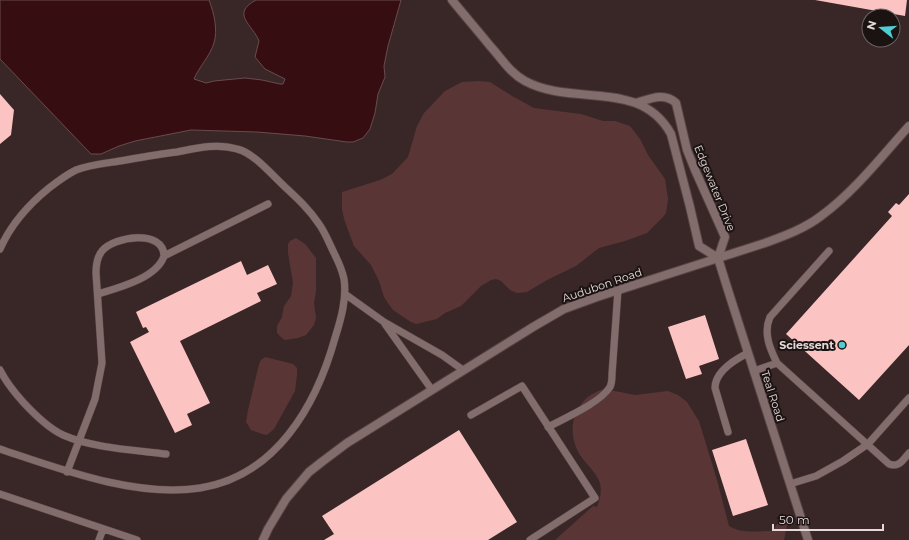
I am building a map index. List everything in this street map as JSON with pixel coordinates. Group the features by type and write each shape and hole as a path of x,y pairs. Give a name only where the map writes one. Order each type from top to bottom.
{"street":[{"name":"Edgewater Drive","path":"452,0 507,67 524,81 550,90 615,98 636,103 659,118 671,134 699,246 718,258 725,237 695,170 682,129 676,103 671,99 660,97 636,103"},
{"name":"Audubon Road","path":"263,540 286,499 309,472 347,443 554,314 618,290 786,235 820,217 846,194 909,126"},
{"name":"Teal Road","path":"718,258 808,540"}],"lane":[{"path":"671,134 682,129"},
{"path":"0,449 67,472 128,485 181,490 201,488 231,479 252,469 273,452 297,423 309,403 330,354 338,328 345,294 343,275 339,263 320,225 306,208 251,156 240,150 219,146 201,147 78,170 66,176 36,199 15,221 1,245"},
{"path":"164,256 268,204"},
{"path":"67,472 95,399 102,363 96,273 97,261 102,251 107,246 130,238 147,239 160,244 164,249 164,256 157,268 145,276 122,287 98,294"},
{"path":"829,251 770,317 767,322 770,349 777,364 888,463 892,465 899,464 909,453"},
{"path":"548,427 602,396 611,386 618,290"},
{"path":"345,294 384,322 442,355 463,370"},
{"path":"384,322 432,390"},
{"path":"728,432 715,388 715,381 718,375 737,358 748,354"},
{"path":"754,371 777,364"},
{"path":"0,370 7,383 37,416 51,428 63,435 94,444 166,454"},
{"path":"471,415 522,386 595,498 530,540"},
{"path":"790,484 816,476 843,461 868,444 909,398"},
{"path":"0,494 137,540"},
{"path":"99,540 103,529"}],"shaded area":[{"path":"0,0 209,0 215,22 216,33 210,52 194,79 206,83 245,78 283,84 285,79 265,69 255,57 259,41 244,15 248,5 256,0 401,0 388,46 384,66 385,77 378,94 375,113 370,129 363,138 353,142 347,142 305,136 257,132 191,130 135,141 101,154 91,154 0,59"},
{"path":"462,82 490,82 534,108 581,114 603,121 615,121 630,126 665,179 668,199 666,213 647,233 599,248 576,266 547,280 527,292 517,293 510,290 501,281 496,279 491,280 481,286 461,306 445,313 437,319 416,324 393,310 384,297 379,281 371,265 354,246 342,210 342,192 380,180 392,174 408,157 417,126 424,113 445,91"},
{"path":"296,238 305,244 316,258 316,291 314,303 316,318 314,325 306,335 285,340 277,333 277,326 282,317 284,306 291,296 293,283 288,244"},
{"path":"265,357 293,364 297,368 295,391 274,429 267,435 251,430 246,422 259,364"},
{"path":"605,389 635,395 668,391 678,395 687,402 699,421 729,526 734,529 745,531 773,531 780,519 786,520 787,525 784,540 555,540 593,506 597,507 600,498 600,483 580,455 575,445 573,425 575,415 586,399"}],"building":[{"path":"815,0 907,0 905,16 901,15 901,8 861,8"},
{"path":"0,94 14,110 11,135 0,144"},
{"path":"909,194 909,345 859,400 786,334 892,216 888,212 896,203 899,205"},
{"path":"241,261 247,275 268,265 277,284 257,293 261,301 180,341 210,403 187,414 192,425 175,433 130,342 149,332 146,327 143,328 136,312"},
{"path":"705,315 719,359 699,366 702,374 686,379 668,327"},
{"path":"459,430 517,522 488,540 324,540 334,534 322,516"},
{"path":"746,439 768,505 733,516 712,450"}],"place":[{"name":"Sciessent","path":"842,345"}]}
